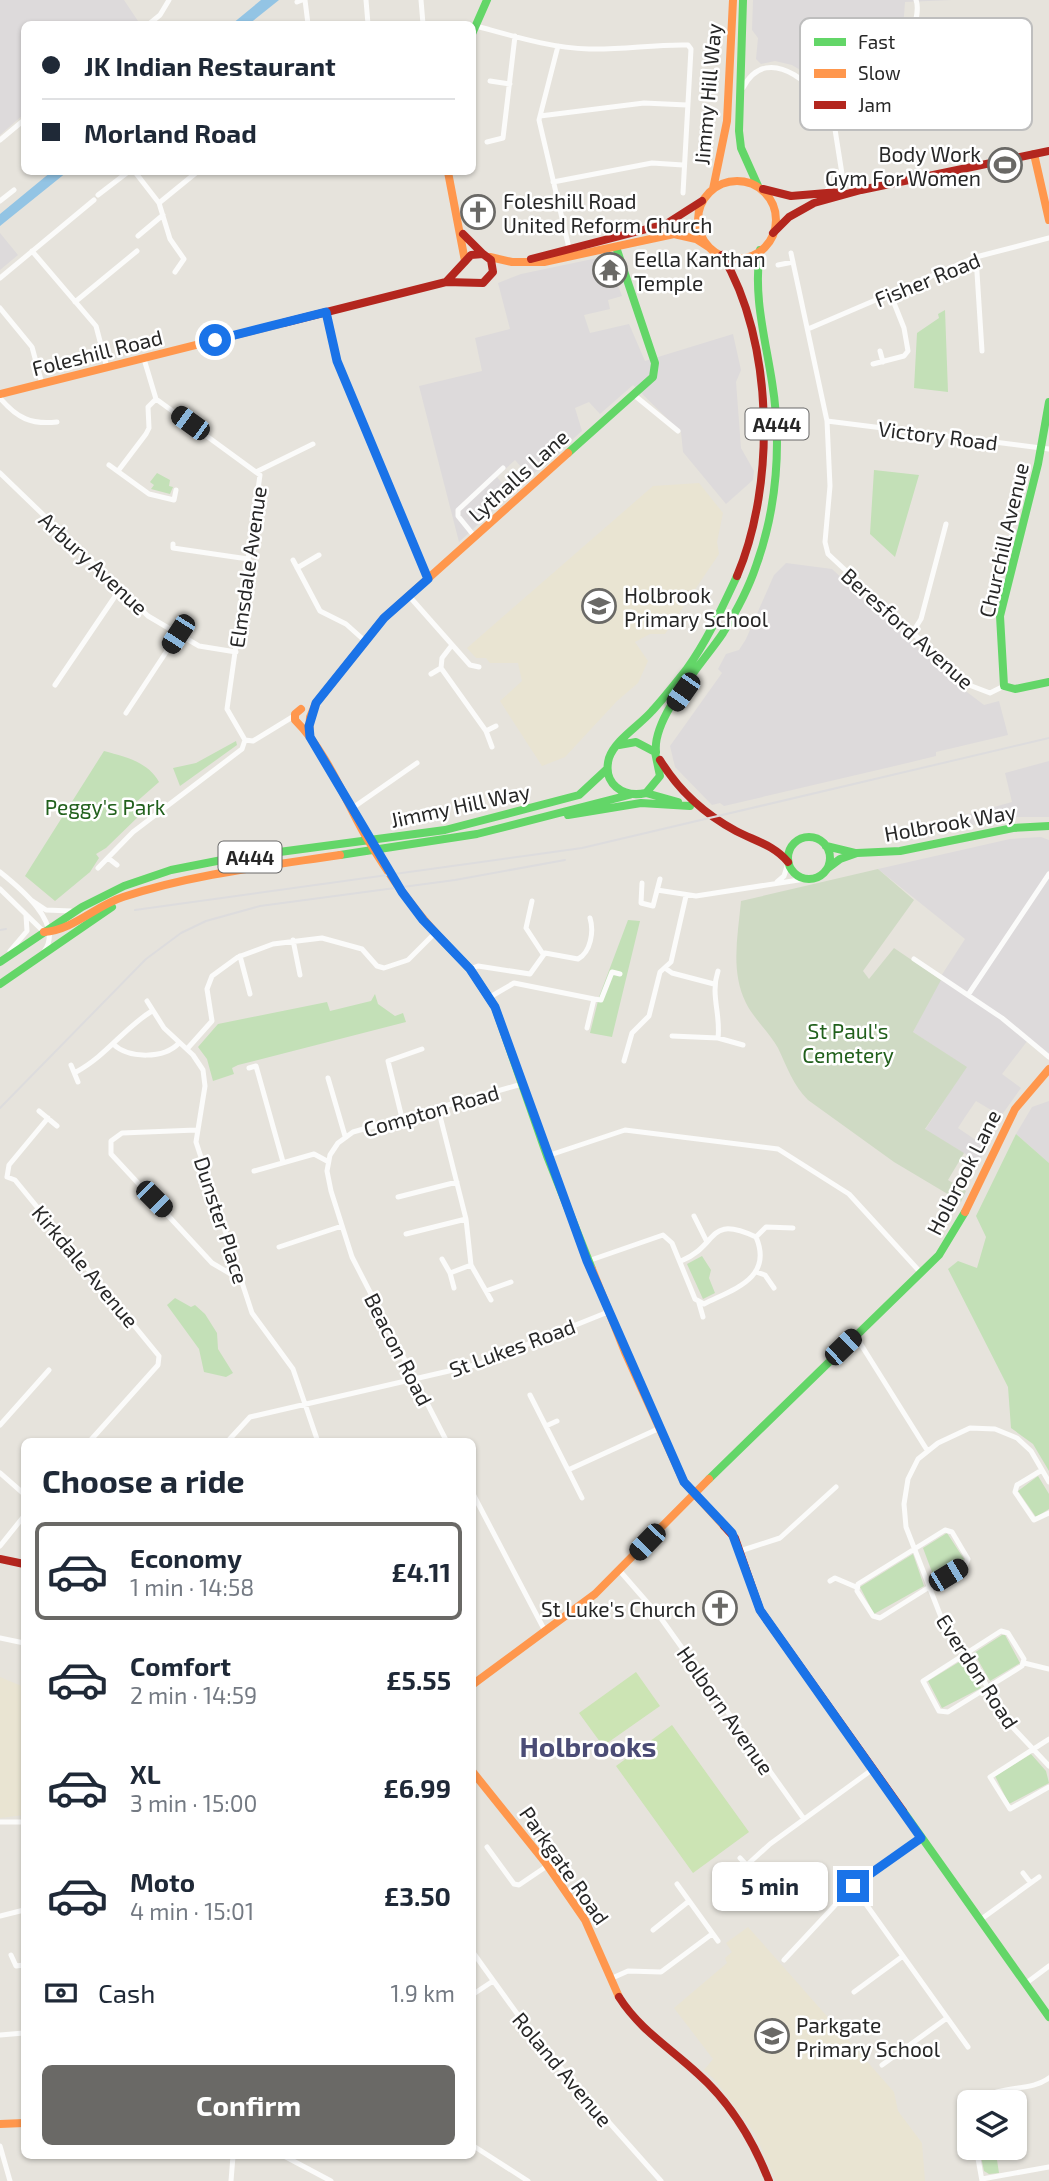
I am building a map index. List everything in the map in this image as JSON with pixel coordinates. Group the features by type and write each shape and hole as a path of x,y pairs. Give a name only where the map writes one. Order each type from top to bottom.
{"main road":[{"path":"476,25 487,0"},
{"name":"Jimmy Hill Way","path":"713,190 722,168 733,0"},
{"name":"Jimmy Hill Way","path":"743,0 739,104 741,148 760,188"},
{"path":"446,282 475,254 512,262 544,262 682,234 722,256 741,258 761,250 773,233 803,208 862,190 1049,151"},
{"path":"1034,154 1049,220"},
{"path":"449,175 461,232 465,276 472,282 483,283 493,272 512,262"},
{"path":"526,261 666,223 702,201 713,190 734,181 786,196 862,190"},
{"path":"760,188 775,211 773,233"},
{"path":"702,201 698,223 710,248"},
{"path":"461,232 491,260 493,272"},
{"name":"Lythalls Lane","path":"310,737 310,718 316,703 365,641 408,596 653,377 655,363 616,247"},
{"name":"A444","path":"657,755 655,742 661,724 733,617 744,595 761,551 771,510 777,472 777,426 755,284 761,250"},
{"name":"A444","path":"620,744 666,694 710,631 739,575 757,520 765,448 762,383 746,304 738,282 722,256"},
{"name":"Foleshill Road","path":"0,396 446,282 472,282"},
{"name":"Churchill Avenue","path":"1004,686 999,652 1000,615 1045,448 1049,402"},
{"path":"1004,686 1014,689 1049,682"},
{"name":"Lythalls Lane","path":"301,709 316,703"},
{"path":"301,709 308,711 310,718 297,721 301,709"},
{"name":"Lythalls Lane","path":"297,721 310,737 366,836 411,906 470,969 490,997 587,1261 682,1479 693,1494 732,1533 760,1610 1049,2017"},
{"path":"705,813 684,795 647,744 635,741 620,744 608,759 607,769 612,785 629,795 646,793 705,813 737,832 769,845 788,862 794,874 805,879"},
{"path":"646,793 660,776 657,755"},
{"name":"Jimmy Hill Way","path":"51,934 79,909 124,886 171,870 227,859 275,855 445,830 579,795 607,769"},
{"name":"Jimmy Hill Way","path":"0,962 105,903 144,891 205,875 409,846 531,821 629,795"},
{"path":"531,821 642,803 690,806"},
{"name":"Holbrook Way","path":"769,845 783,845 813,837 826,846 857,853 900,851 1013,828 1049,827"},
{"path":"788,862 789,852 797,840"},
{"path":"826,846 830,856 828,868"},
{"name":"Holbrook Way","path":"805,879 818,877 840,859 857,853"},
{"name":"A444","path":"0,984 43,953 51,934"},
{"name":"Holbrook Lane","path":"476,1682 583,1604 921,1273 951,1237 1015,1109 1049,1069"},
{"path":"0,1559 21,1563"},
{"name":"Parkgate Road","path":"476,1776 547,1866 594,1936 610,1979 624,2005 639,2024 707,2082 751,2139 769,2181"},
{"path":"0,2124 21,2123"}],"street":[{"path":"153,21 160,16 169,0"},
{"path":"366,0 368,21"},
{"path":"421,0 423,21"},
{"path":"916,0 919,18"},
{"path":"301,1 307,21"},
{"path":"476,30 558,46 590,49 660,44 690,47 683,193"},
{"path":"487,142 503,138 515,36"},
{"path":"558,46 540,116 569,248"},
{"path":"739,104 746,83 753,76 777,68 800,77"},
{"path":"490,81 510,84"},
{"path":"540,116 644,103 687,105"},
{"path":"0,140 21,123"},
{"path":"820,194 832,188 842,174 835,130"},
{"path":"553,182 650,163 683,165"},
{"path":"0,278 124,175"},
{"path":"137,175 159,202 170,239 184,259 175,272"},
{"path":"159,202 193,175"},
{"path":"0,190 3,199 14,190"},
{"path":"138,236 163,215"},
{"name":"Fisher Road","path":"808,329 976,257 1049,238"},
{"path":"32,251 98,329 107,368"},
{"path":"75,302 137,251"},
{"name":"Beresford Avenue","path":"792,253 827,421 830,486 826,550 833,561 969,685 984,692 995,692 1004,686"},
{"path":"976,257 982,351"},
{"path":"778,265 793,262"},
{"path":"873,364 904,356 908,351 904,328 890,293"},
{"path":"0,308 31,345 42,384"},
{"path":"326,312 337,361 428,579"},
{"path":"880,351 883,362"},
{"path":"118,471 146,435 149,428 148,407 156,399 144,359"},
{"path":"634,395 678,431"},
{"path":"0,396 23,419 34,424 57,422"},
{"name":"Elmsdale Avenue","path":"156,399 258,471 260,477 227,709 245,740"},
{"name":"Victory Road","path":"827,421 1045,448"},
{"path":"258,471 313,444"},
{"path":"109,465 156,498 174,500"},
{"path":"475,537 458,516 458,510 503,468"},
{"name":"Arbury Avenue","path":"0,473 148,616 200,646 236,652"},
{"path":"172,509 176,490"},
{"path":"912,633 921,619 946,524"},
{"path":"173,548 248,559"},
{"path":"297,568 319,555"},
{"path":"293,560 320,611 346,624 365,641"},
{"path":"55,685 120,589"},
{"path":"408,596 470,664 479,667"},
{"path":"127,713 178,634"},
{"path":"452,645 442,658 441,668 486,731 492,747"},
{"path":"431,674 441,668"},
{"path":"98,868 175,797 242,749 245,740 253,741 283,722 297,721"},
{"path":"486,731 496,726"},
{"path":"351,809 417,763"},
{"path":"108,858 117,865"},
{"path":"777,882 784,876 788,862"},
{"path":"0,872 46,910 63,913 79,909"},
{"path":"968,995 1049,874"},
{"path":"642,883 642,903 653,906 660,879"},
{"path":"657,890 686,896 711,895 805,879"},
{"path":"0,889 25,914 51,934"},
{"path":"26,896 51,934"},
{"path":"624,1061 632,1033 649,1016 660,972 671,961 686,896"},
{"path":"532,901 526,928 543,954 574,959 585,955 593,926 590,918"},
{"path":"0,962 25,935 28,924 25,914"},
{"path":"187,1049 212,1021 207,989 210,979 221,967 240,956 293,940 314,937 356,946 384,968 408,960 435,933"},
{"path":"293,940 300,975"},
{"path":"470,969 478,967 526,975 537,969 543,954"},
{"path":"240,956 250,994"},
{"path":"914,959 1002,1018 1049,1057"},
{"path":"664,968 671,973 714,984"},
{"path":"718,971 713,1000 720,1024 718,1038"},
{"path":"490,997 514,983 601,1000 612,972 620,974"},
{"path":"587,1028 594,999"},
{"name":"Dunster Place","path":"147,1000 152,1011 200,1064 205,1086 196,1142 251,1313 293,1368 317,1438"},
{"path":"76,1072 93,1063 134,1022 152,1011"},
{"path":"673,1035 718,1038 743,1045"},
{"path":"113,1044 123,1052 131,1054 167,1053 179,1043"},
{"path":"402,1118 388,1061 422,1049"},
{"path":"248,1068 263,1064"},
{"path":"71,1065 78,1082"},
{"path":"256,1066 283,1162"},
{"path":"328,1078 345,1136"},
{"name":"Compton Road","path":"327,1161 332,1150 345,1136 522,1084"},
{"path":"439,1108 466,1219 471,1265 491,1300"},
{"path":"39,1111 57,1126"},
{"path":"0,1182 7,1177 9,1165 48,1118"},
{"path":"196,1130 122,1133 111,1141 111,1154 212,1264 241,1280"},
{"path":"547,1156 631,1130 778,1149 849,1194 921,1273"},
{"path":"254,1171 314,1154 327,1161 328,1181 342,1226 279,1247"},
{"name":"Kirkdale Avenue","path":"7,1177 15,1180 160,1359 92,1438"},
{"path":"398,1197 457,1182"},
{"path":"694,1216 707,1242"},
{"path":"406,1234 466,1219"},
{"name":"Beacon Road","path":"342,1226 352,1256 445,1438"},
{"path":"681,1261 722,1228 730,1227 756,1237 759,1244 756,1272 745,1284 704,1304 699,1303"},
{"path":"756,1237 766,1227 793,1228"},
{"path":"587,1261 663,1235 672,1243 681,1261 703,1317"},
{"path":"442,1259 454,1288"},
{"path":"450,1273 471,1265"},
{"path":"756,1272 765,1275 774,1288"},
{"path":"486,1291 511,1282"},
{"name":"St Lukes Road","path":"231,1438 250,1417 479,1364 608,1312"},
{"path":"855,1335 927,1450"},
{"path":"0,1425 49,1370"},
{"path":"530,1395 582,1498"},
{"path":"546,1426 557,1420"},
{"path":"568,1470 660,1428"},
{"name":"Everdon Road","path":"1049,1482 1024,1443 995,1430 976,1428 958,1432 927,1450 911,1469 904,1491 906,1528 941,1617 967,1653 1002,1716 1049,1766"},
{"path":"1042,1470 1017,1485 1015,1492 1034,1520 1049,1513"},
{"path":"0,1473 21,1491"},
{"path":"740,1551 780,1538 836,1487"},
{"path":"476,1500 545,1631"},
{"path":"0,1546 21,1520"},
{"path":"830,1581 835,1578 856,1587 876,1618 966,1564 968,1559 949,1530 856,1587"},
{"name":"Holborn Avenue","path":"619,1570 660,1617 804,1819"},
{"path":"1024,1663 944,1713 924,1686 926,1678 1005,1631 1024,1663 1049,1669"},
{"path":"0,1638 21,1642"},
{"path":"1049,1739 992,1773 990,1780 1010,1809 1049,1787"},
{"path":"748,1864 770,1843 873,1769"},
{"path":"0,1822 21,1822"},
{"path":"784,1961 853,1886 921,1838"},
{"path":"487,1847 514,1884 519,1885 547,1866"},
{"path":"740,1858 753,1872"},
{"path":"1023,1873 1030,1882"},
{"path":"980,1920 1039,1877"},
{"path":"677,1884 718,1941"},
{"path":"853,1886 968,2047"},
{"path":"653,1930 690,1901"},
{"path":"0,1906 1,1915 21,1911"},
{"path":"610,1979 628,1971 661,1972 712,1934"},
{"path":"11,1955 16,1966 21,1965"},
{"path":"854,1992 903,1956"},
{"name":"Roland Avenue","path":"476,1957 566,2077 661,2181"},
{"path":"1025,1984 1049,1966"},
{"path":"476,1992 493,1981"},
{"path":"882,2065 947,2018"},
{"path":"0,2035 21,2033"},
{"path":"1009,2090 1042,2083 1049,2078"},
{"path":"0,2146 10,2181"},
{"path":"476,2148 528,2181"},
{"path":"231,2181 233,2159"},
{"path":"290,2159 329,2181"},
{"path":"978,2160 982,2180 1049,2167"}],"shaded area":[{"path":"0,0 124,0 138,21 21,21 21,117 0,135"},
{"path":"753,0 952,0 905,2 904,18 800,18 800,70 775,61 761,64 756,59 758,38 752,30"},
{"path":"0,233 18,255 0,270"},
{"path":"607,256 622,296 608,300 610,309 584,315 590,333 629,324 645,361 733,334 741,370 736,382 741,448 754,471 753,480 726,504 683,452 681,432 633,385 600,414 589,402 575,408 582,431 530,477 515,460 497,477 511,494 459,542 419,386 482,371 475,338 510,329 498,283 521,274"},
{"name":"Holbrook Primary School","path":"699,483 723,513 717,542 719,554 665,634 650,634 635,642 648,661 638,683 617,701 565,757 542,766 500,701 522,681 518,663 490,663 486,658 476,658 467,648 653,486"},
{"path":"786,563 832,569 963,689 984,705 999,701 1008,735 936,752 936,756 899,765 724,806 720,803 712,805 675,767 670,746 722,673 718,669 726,654 739,650 746,639 774,575"},
{"path":"1049,761 1049,817 1015,817 939,831 937,823 1012,802 1005,773"},
{"path":"1041,837 1049,840 1049,1057 1028,1040 1002,1074 1021,1088 1001,1116 976,1101 965,1117 958,1128 986,1147 979,1162 925,1130 966,1067 913,1032 943,973 965,939 878,869 1010,839"},
{"path":"1049,1101 1049,1163 1016,1134 1032,1107"},
{"path":"0,1677 21,1686 21,1815 0,1818"},
{"name":"Parkgate Primary School","path":"748,1927 894,2092 898,2111 922,2143 925,2181 776,2181 755,2134 715,2080 704,2070 713,2059 674,2008 727,1963 725,1958 732,1952 726,1943"}],"green space":[{"path":"945,310 948,392 914,388 917,333 939,318 938,314"},
{"path":"874,470 919,475 895,557 870,534"},
{"path":"157,473 170,480 169,486 173,487 170,494 151,489 154,485 150,482"},
{"path":"236,741 237,745 180,786 173,768 196,763"},
{"name":"Peggy's Park","path":"104,751 143,765 159,782 134,804 141,814 106,848 96,854 99,858 90,872 55,901 25,876"},
{"name":"St Paul's Cemetery","path":"878,869 914,900 863,971 869,979 894,948 941,980 913,1032 967,1067 925,1129 964,1153 948,1180 966,1191 961,1202 894,1162 808,1100 794,1082 778,1048 749,1009 741,991 736,953 741,901"},
{"path":"628,920 640,921 612,1037 590,1033 599,997"},
{"path":"375,994 378,1004 395,1016 403,1013 406,1022 238,1065 232,1068 234,1074 213,1081 207,1059 198,1047 218,1024 327,1002 330,1011 371,1001"},
{"path":"1016,1134 1049,1163 1049,1471 1033,1444 1011,1428 1008,1387 948,1269 958,1261 977,1268 986,1237 976,1216"},
{"path":"702,1256 711,1270 709,1278 715,1293 703,1299 687,1264"},
{"path":"175,1298 191,1307 195,1305 205,1314 217,1333 218,1349 233,1373 226,1377 204,1372 199,1349 167,1305"},
{"path":"1038,1476 1049,1494 1049,1509 1036,1517 1018,1491"},
{"path":"947,1533 964,1559 935,1580 923,1548"},
{"path":"913,1554 924,1586 874,1614 860,1587"},
{"path":"1005,1635 1020,1663 990,1681 974,1653"},
{"path":"964,1659 981,1688 942,1708 928,1681"},
{"path":"636,1672 660,1706 603,1746 579,1713"},
{"path":"672,1725 749,1832 693,1873 616,1766"},
{"path":"1031,1754 1046,1771 1049,1783 1009,1804 995,1776"},
{"path":"982,2160 997,2160 999,2173 989,2174 984,2171"}],"water":[{"path":"261,0 279,0 253,21 236,21"},
{"path":"47,175 63,175 0,226 0,214"}],"railway":[{"path":"135,910 582,848 1049,738"},
{"path":"0,1108 146,959 181,933 206,921 260,906 455,880 565,860"},
{"path":"0,930 6,929"}],"traffic: fast":[{"path":"476,25 487,0"},
{"path":"743,0 739,131 741,148 758,186"},
{"path":"568,453 653,377 655,363 616,247"},
{"path":"656,752 657,738 670,707 723,633 741,601 756,566 769,521 776,475 777,428 759,300 760,250"},
{"path":"1049,402 1038,464 1000,616 1004,686 1015,689 1049,682"},
{"path":"619,745 636,742 655,752 660,776 646,793 630,793 616,787 609,775 609,758 622,739 652,711 694,659 737,576"},
{"path":"0,962 82,907 124,886 171,870 227,859 445,830 579,795 607,769"},
{"path":"646,793 678,802"},
{"path":"340,855 477,834 629,795"},
{"path":"568,815 641,803 690,806"},
{"path":"828,868 840,859 857,853 900,851 1013,828 1049,826"},
{"path":"809,837 824,843 830,858 824,873 809,879 794,873 788,858 794,843 809,837"},
{"path":"826,846 855,853"},
{"path":"0,984 112,907"},
{"path":"445,943 470,969 495,1007 547,1156 592,1269"},
{"path":"709,1479 939,1255 965,1212"},
{"path":"903,1811 1049,2017"}],"traffic: slow":[{"path":"713,189 727,121 733,0"},
{"path":"1034,154 1049,220"},
{"path":"449,175 465,261"},
{"path":"737,181 752,184 769,198 776,220 773,235 759,252 737,259 722,256 705,242 698,220 701,205 715,188 737,181"},
{"path":"490,257 512,262 544,262 674,234 696,239 710,248"},
{"path":"0,394 283,323"},
{"path":"309,734 310,717 316,703 384,618 568,453"},
{"path":"301,709 295,714 295,720 325,760 374,850 412,905 445,943"},
{"path":"44,932 65,927 113,901 149,889 230,871 340,855"},
{"path":"965,1212 1015,1109 1049,1069"},
{"path":"592,1269 625,1352 684,1482 724,1526"},
{"path":"476,1682 595,1594 709,1479"},
{"path":"476,1776 545,1862 585,1920 619,1997"},
{"path":"0,2124 21,2123"}],"traffic: jam":[{"path":"773,233 789,217 814,203 861,190 1049,151"},
{"path":"763,189 791,196 839,192"},
{"path":"531,259 666,224 702,201"},
{"path":"463,234 483,254"},
{"path":"283,323 446,282 483,283 493,272 491,260 483,254 471,255 446,282"},
{"path":"722,255 739,290 752,328 764,413 758,499 750,539 737,576"},
{"path":"660,760 684,792 713,817 770,847 788,862"},
{"path":"724,1526 735,1538 760,1610 903,1811"},
{"path":"0,1559 21,1563"},
{"path":"619,1997 645,2029 720,2096 748,2136 769,2181"}],"place":[{"name":"Body Work Gym For Women","path":"1005,165"},
{"name":"Foleshill Road United Reform Church","path":"478,212"},
{"name":"Eella Kanthan Temple","path":"610,270"},
{"name":"Holbrook Primary School","path":"599,606"},
{"name":"St Luke's Church","path":"720,1608"},
{"name":"Parkgate Primary School","path":"772,2036"}],"district":[{"name":"Holbrooks","path":"588,1746"}],"route":[{"path":"215,340 326,312 337,361 428,579 384,618 316,703 309,726 310,737 334,774 366,836 402,892 423,920 470,969 495,1007 587,1261 684,1482 736,1538 760,1610 921,1838 853,1886"}]}
